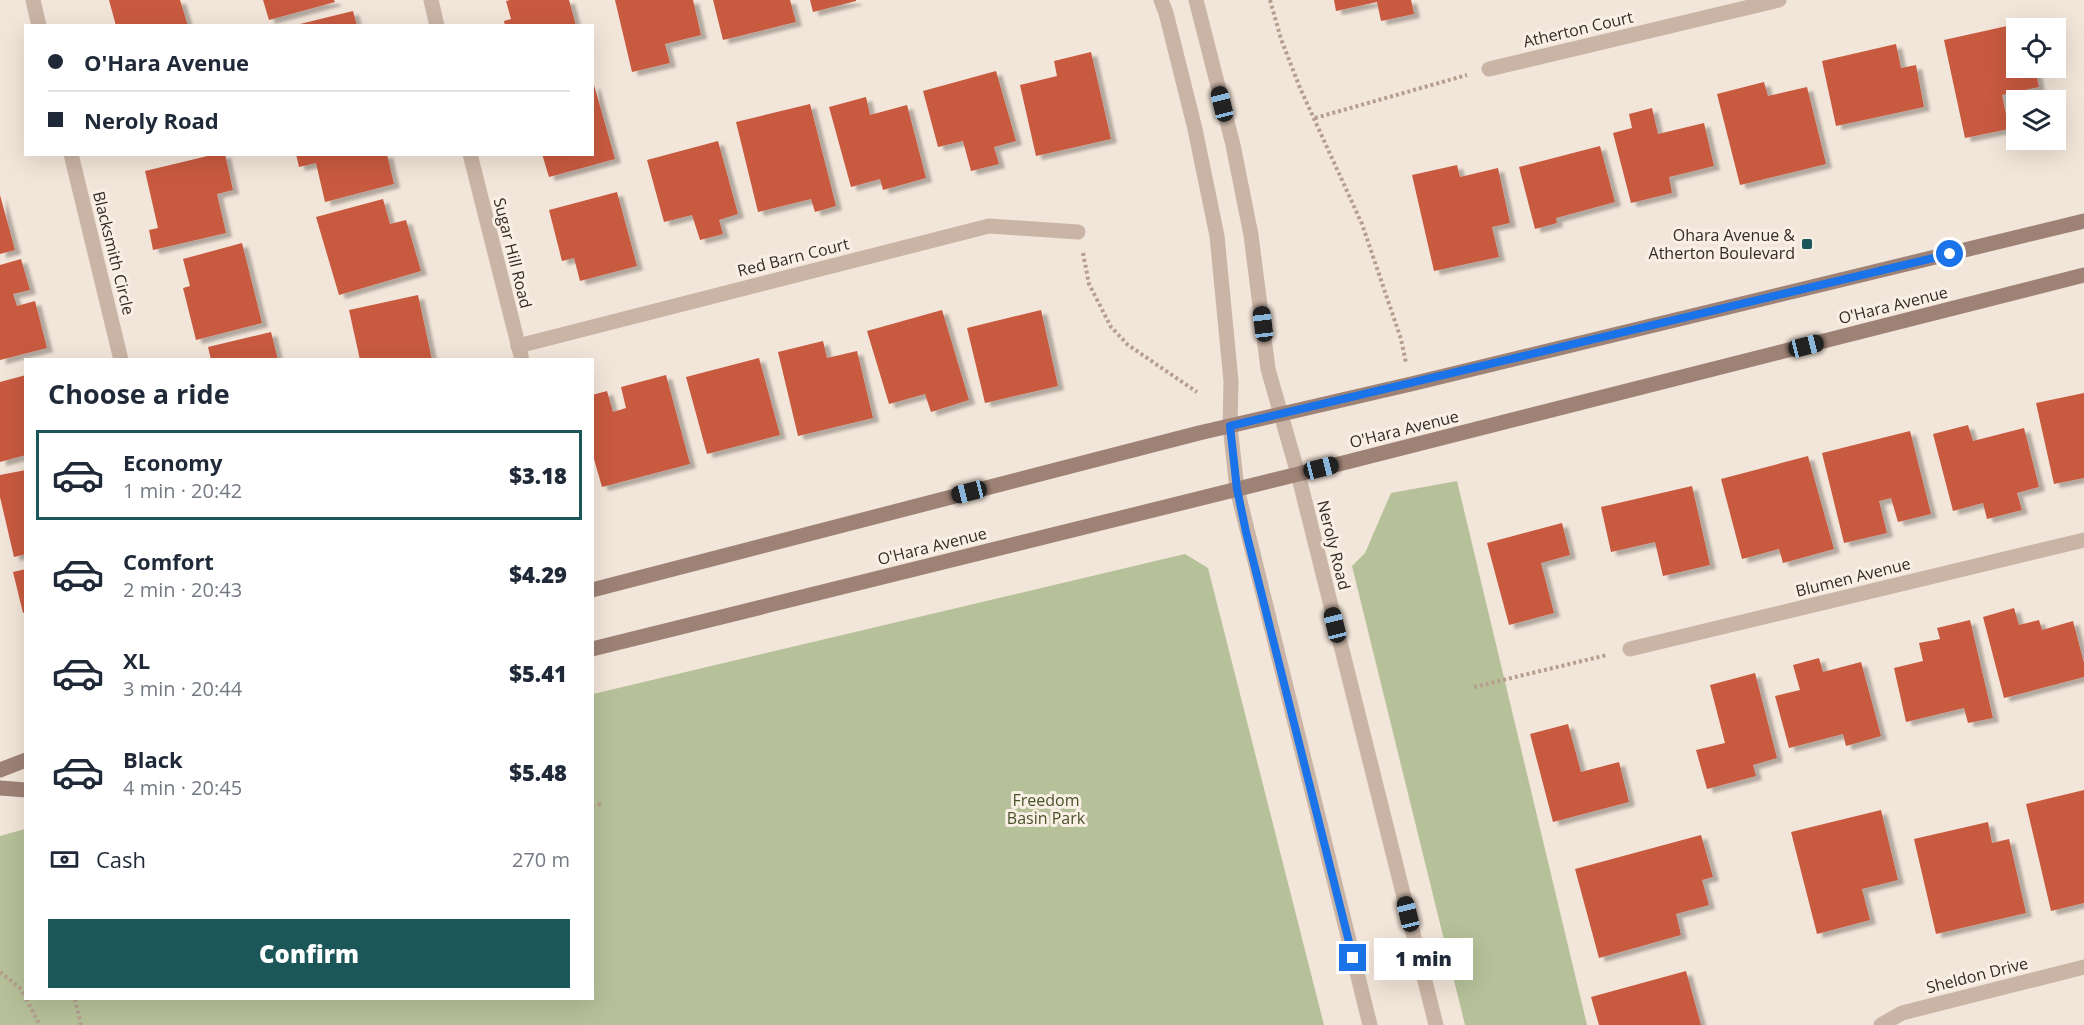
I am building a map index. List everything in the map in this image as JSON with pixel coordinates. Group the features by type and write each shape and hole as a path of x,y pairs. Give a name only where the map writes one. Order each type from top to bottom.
{"main road":[{"path":"594,589 1199,432 1411,384 2084,221"},
{"name":"O'Hara Avenue","path":"594,649 2084,276"},
{"path":"0,770 24,761"},
{"path":"0,788 24,790"}],"street":[{"path":"33,0 39,24"},
{"path":"431,0 437,24"},
{"path":"1161,0 1195,129 1217,236 1231,381 1230,426 1237,489 1370,1025"},
{"name":"Neroly Road","path":"1196,0 1251,235 1268,369 1298,474 1436,1025"},
{"name":"Atherton Court","path":"1489,69 1779,0"},
{"name":"Blacksmith Circle","path":"71,156 122,358"},
{"name":"Sugar Hill Road","path":"471,156 520,353"},
{"name":"Red Barn Court","path":"520,353 989,226 1078,232"},
{"name":"Blumen Avenue","path":"1630,649 2084,540"},
{"name":"Sheldon Drive","path":"1881,1025 1902,1012 2084,968"}],"path":[{"path":"1270,0 1281,39 1362,224 1401,339 1411,384"},
{"path":"1315,118 1489,69"},
{"path":"1078,232 1089,284 1111,327 1128,345 1197,392"},
{"path":"1474,687 1630,649"},
{"path":"594,806 601,804"},
{"path":"0,972 20,988 24,995"},
{"path":"27,1000 40,1025"},
{"path":"75,1000 81,1025"}],"green space":[{"path":"1457,481 1587,1025 1465,1025 1352,566 1365,553 1391,493"},
{"name":"Freedom Basin Park","path":"1185,554 1208,568 1324,1025 0,1025 0,836 24,829 24,1000 594,1000 594,694"}],"building":[{"path":"109,0 180,0 187,24 115,24"},
{"path":"263,0 334,0 335,2 269,20"},
{"path":"569,0 575,24 505,24 504,21 511,19 506,1"},
{"path":"615,0 693,0 701,35 665,44 670,63 632,72"},
{"path":"713,0 790,0 796,22 723,40"},
{"path":"810,0 856,0 856,1 813,12"},
{"path":"1334,0 1411,0 1414,14 1381,21 1377,2 1336,11"},
{"path":"353,11 356,24 300,24"},
{"path":"2006,26 2006,78 2037,78 2039,87 2006,90 2006,94 2002,95 2006,130 1965,138 1944,40"},
{"path":"1896,44 1901,68 1916,65 1924,107 1836,126 1822,61"},
{"path":"1091,52 1111,139 1036,156 1020,85 1057,76 1054,61"},
{"path":"996,71 1016,141 994,147 999,164 971,171 963,141 938,147 923,91"},
{"path":"1764,82 1768,96 1807,87 1826,164 1740,185 1717,94"},
{"path":"594,85 615,159 549,177 543,156 594,156"},
{"path":"866,97 870,115 907,105 926,178 883,190 880,179 851,187 829,107"},
{"path":"810,104 836,206 815,212 811,199 758,212 736,122"},
{"path":"1652,108 1658,134 1704,123 1714,166 1669,177 1672,193 1631,203 1613,133 1632,128 1629,114"},
{"path":"718,141 738,214 719,220 723,234 700,240 692,215 664,222 647,160"},
{"path":"1600,146 1615,202 1556,218 1557,223 1535,229 1519,167"},
{"path":"208,156 225,156 233,190 217,194 226,233 153,250 149,230 158,228 145,171"},
{"path":"296,156 387,156 394,184 325,202 316,163 299,167"},
{"path":"1457,165 1460,177 1498,168 1510,223 1492,227 1499,257 1434,271 1412,175"},
{"path":"617,192 637,266 580,281 574,258 562,261 549,210"},
{"path":"0,195 15,250 0,254"},
{"path":"383,199 390,224 406,220 421,271 339,295 316,217"},
{"path":"242,243 262,323 196,340 183,288 190,286 183,259"},
{"path":"21,259 30,290 13,294 17,306 35,301 47,348 0,360 0,265"},
{"path":"418,295 432,358 360,358 349,310"},
{"path":"942,310 969,400 931,412 925,394 889,404 867,331"},
{"path":"1041,310 1058,386 985,403 967,328"},
{"path":"271,332 278,358 211,358 208,347"},
{"path":"823,341 827,358 857,351 873,418 798,436 778,352"},
{"path":"759,358 780,435 707,454 686,377"},
{"path":"666,375 690,464 602,487 594,459 594,394 607,391 613,412 626,408 621,387"},
{"path":"24,376 24,456 0,462 0,382"},
{"path":"2084,393 2084,478 2054,484 2036,403"},
{"path":"1968,425 1973,441 2024,428 2039,487 2017,493 2022,510 1987,519 1983,503 1953,511 1933,434"},
{"path":"1910,431 1931,514 1898,522 1891,498 1879,501 1887,533 1844,543 1822,453"},
{"path":"1808,456 1834,549 1783,563 1779,549 1742,559 1721,479"},
{"path":"24,470 24,554 14,557 0,497 0,475"},
{"path":"1692,486 1710,565 1663,576 1655,542 1611,552 1601,507"},
{"path":"1562,523 1570,555 1541,563 1554,613 1509,625 1487,543"},
{"path":"24,569 23,613 13,572"},
{"path":"2014,608 2019,625 2039,620 2042,630 2073,621 2084,663 2084,677 2004,698 1983,617"},
{"path":"1970,620 1993,718 1968,723 1964,708 1906,722 1894,668 1923,661 1919,643 1940,639 1937,628"},
{"path":"1819,658 1823,672 1861,662 1881,736 1846,746 1843,734 1789,748 1775,696 1800,690 1793,665"},
{"path":"1755,673 1777,758 1753,765 1756,776 1707,789 1696,750 1725,743 1710,685"},
{"path":"1568,724 1581,772 1619,762 1629,802 1553,822 1530,734"},
{"path":"2084,790 2084,903 2051,911 2026,804"},
{"path":"1881,810 1898,880 1862,889 1870,920 1817,934 1791,832"},
{"path":"1988,822 1992,843 2009,839 2026,913 1936,934 1914,839"},
{"path":"1701,835 1713,877 1702,880 1709,905 1676,914 1681,935 1599,958 1575,869"},
{"path":"1686,971 1701,1025 1599,1025 1591,997"}],"place":[{"name":"Ohara Avenue & Atherton Boulevard","path":"1807,244"}],"route":[{"path":"1353,958 1246,532 1237,489 1230,426 1950,254"}]}
